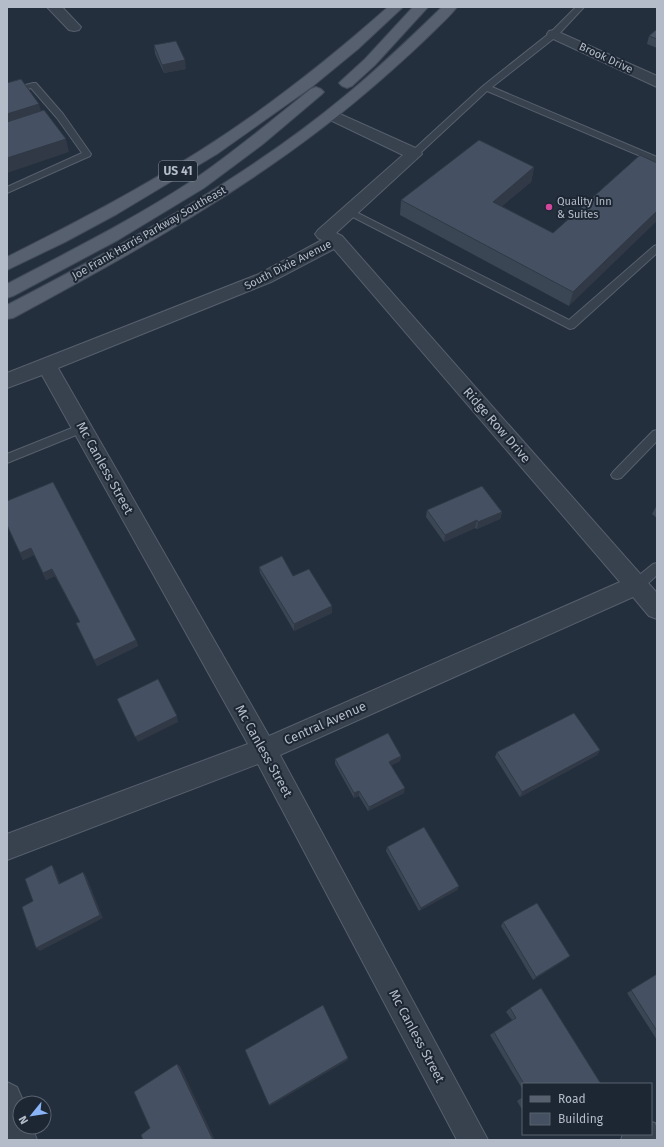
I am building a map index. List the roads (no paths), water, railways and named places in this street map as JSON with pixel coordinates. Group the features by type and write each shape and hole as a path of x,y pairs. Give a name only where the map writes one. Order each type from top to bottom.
{"main road":[{"name":"US 41","path":"7,264 86,224 175,172 248,125 338,60 396,7"},
{"path":"306,133 314,115 370,62 421,7"},
{"name":"Joe Frank Harris Parkway Southeast","path":"7,313 167,225 244,177 331,115 408,50 450,7"},
{"path":"7,292 118,232 212,175 284,120 316,92 334,69 338,60"}],"street":[{"path":"54,7 74,27"},
{"name":"Brook Drive","path":"554,34 657,82"},
{"path":"331,115 414,154"},
{"name":"South Dixie Avenue","path":"336,240 324,234 414,154"},
{"name":"South Dixie Avenue","path":"7,382 265,278 336,240"},
{"name":"Ridge Row Drive","path":"336,240 657,609"},
{"name":"Mc Canless Street","path":"47,366 264,750 473,1140"},
{"name":"Central Avenue","path":"7,847 264,750 636,585"},
{"path":"7,1096 22,1140"}],"lane":[{"path":"414,154 486,88 554,34 580,7"},
{"path":"7,93 33,85 56,118 87,154 7,190"},
{"path":"486,88 657,160"},
{"path":"350,212 570,325 657,248"},
{"path":"7,459 82,428"},
{"path":"617,475 657,434"},
{"path":"636,585 657,568"}],"place":[{"name":"Quality Inn & Suites","path":"549,207"}]}
